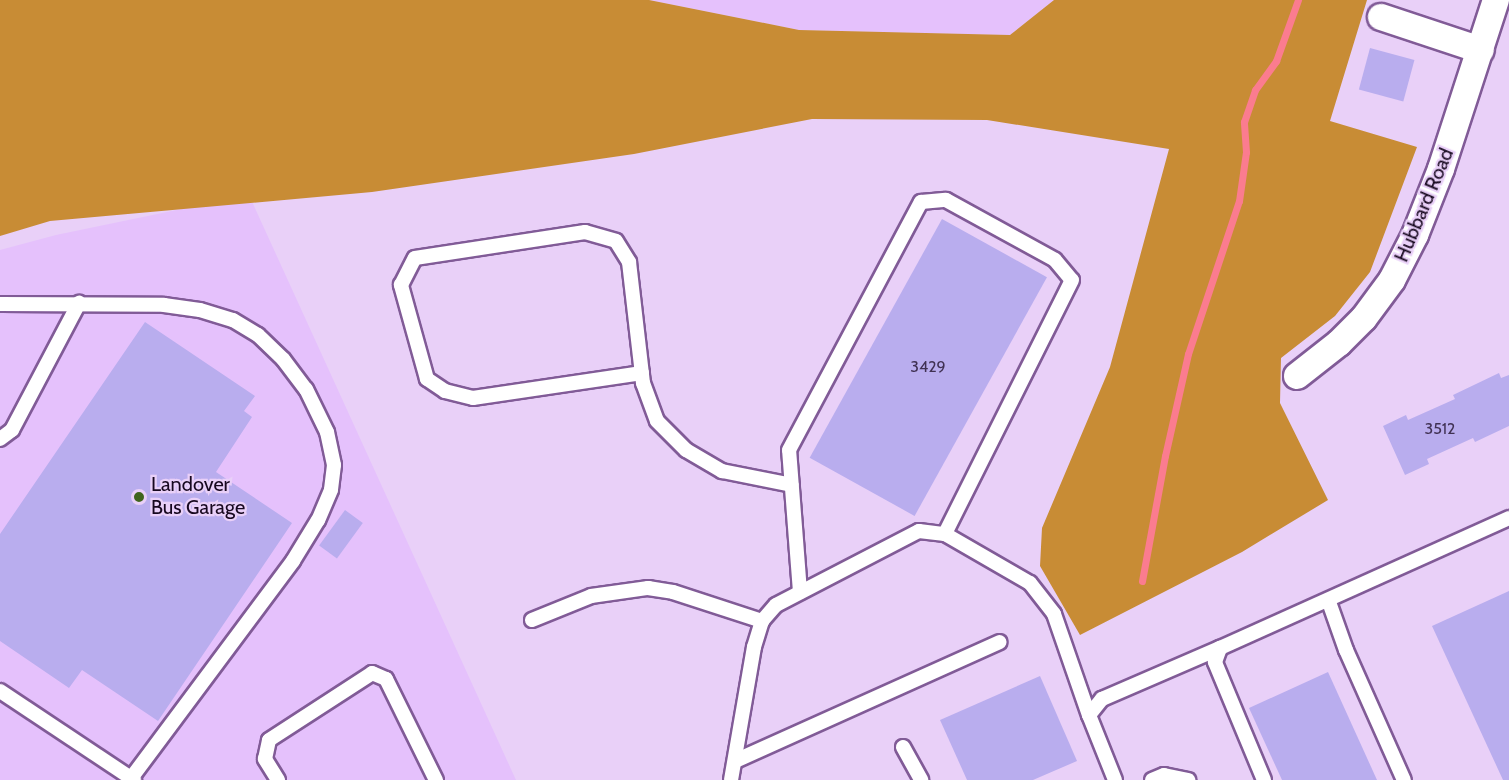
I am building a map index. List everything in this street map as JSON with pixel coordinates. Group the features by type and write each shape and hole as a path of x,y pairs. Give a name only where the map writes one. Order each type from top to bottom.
{"street":[{"name":"Hubbard Road","path":"1297,376 1339,343 1364,318 1392,280 1415,235 1441,169 1496,0"},
{"path":"1381,16 1481,50"}],"lane":[{"path":"800,592 789,450 921,202 946,200 1056,260 1072,280 945,534"},
{"path":"642,373 473,398 445,391 427,380 401,285 415,258 585,232 616,241 629,262 642,373 657,421 686,450 722,471 792,485"},
{"path":"0,439 12,430 79,303"},
{"path":"0,304 164,305 200,310 233,320 258,335 283,359 306,389 327,432 333,465 331,490 318,520 293,561 132,779 0,691"},
{"path":"1089,716 1102,699 1329,602 1509,518"},
{"path":"731,780 753,647 762,621 776,605 800,592 913,534 931,531 945,534 1010,570 1039,593 1054,614 1089,716 1115,780"},
{"path":"532,620 591,596 648,588 673,592 762,621"},
{"path":"1329,602 1346,650 1404,780"},
{"path":"735,761 999,642"},
{"path":"1220,648 1215,662 1264,780"},
{"path":"278,780 265,759 269,740 372,673 386,679 436,780"},
{"path":"903,747 921,780"},
{"path":"1152,780 1164,775 1188,780"}],"shaded area":[{"path":"0,0 649,0 799,30 1010,35 1054,0 1367,0 1330,121 1417,147 1370,272 1335,316 1281,358 1280,403 1328,500 1242,552 1080,635 1040,566 1042,528 1110,367 1169,149 987,120 812,119 634,154 372,192 50,221 0,236"},
{"path":"649,0 1054,0 1010,35 799,30"},
{"path":"249,195 516,780 0,780 0,250 56,235"}],"building":[{"path":"1370,48 1414,60 1403,101 1359,90"},
{"path":"942,219 1047,277 915,516 810,458"},
{"name":"Landover Bus Garage","path":"145,322 255,396 244,411 252,417 216,472 292,523 158,721 82,670 69,688 0,641 0,534"},
{"path":"1499,373 1501,378 1509,375 1509,426 1475,442 1473,438 1427,459 1429,464 1405,475 1383,426 1406,415 1408,420 1455,399 1453,395"},
{"path":"345,510 363,523 337,559 319,546"},
{"path":"1509,591 1509,780 1503,780 1432,626"},
{"path":"1328,672 1377,780 1282,780 1249,708"},
{"path":"1040,676 1077,761 1033,780 967,780 940,720"}],"waterway":[{"path":"1142,581 1165,456 1188,354 1239,201 1246,152 1244,122 1255,90 1276,61 1298,0"}],"place":[{"name":"Landover Bus Garage","path":"139,497"}]}
